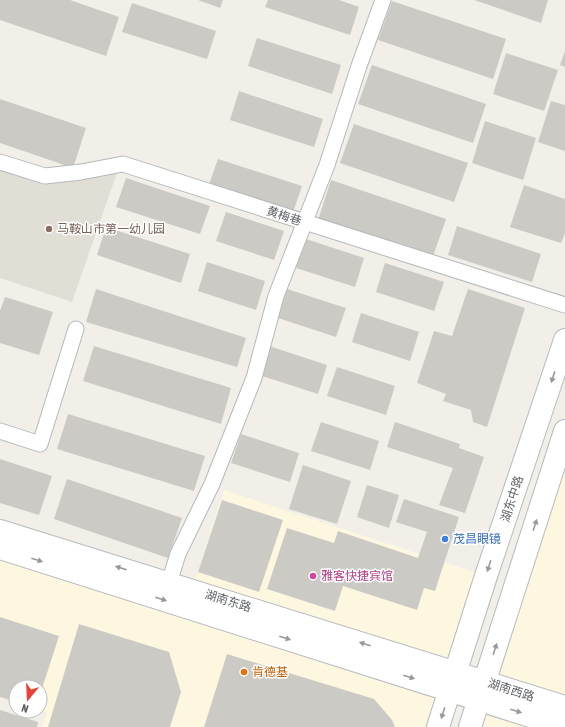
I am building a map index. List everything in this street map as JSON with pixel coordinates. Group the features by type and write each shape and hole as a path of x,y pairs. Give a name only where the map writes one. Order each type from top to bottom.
{"main road":[{"name":"湖东中路","path":"438,727 488,569 565,340"},
{"path":"470,727 565,431"},
{"name":"湖南东路","path":"0,531 170,583 453,681"},
{"path":"0,548 482,690"},
{"name":"湖南西路","path":"482,690 565,707"},
{"name":"湖南西路","path":"482,690 565,727"}],"street":[{"path":"170,583 178,554 212,484 254,378 276,296 327,165 359,66 383,0"},
{"name":"黄梅巷","path":"0,162 45,176 81,172 123,164 304,223 565,305"},
{"path":"0,430 40,444 76,329"}],"shaded area":[{"name":"马鞍山市第一幼儿园","path":"0,165 45,179 119,167 72,302 0,278"},
{"path":"565,431 565,707 484,681"},
{"path":"224,490 486,576 456,672 192,590"},
{"path":"0,548 450,690 438,727 42,727 45,719 48,719 48,679 8,679 8,700 0,697"},
{"path":"483,701 565,727 475,727"}],"building":[{"path":"0,0 70,0 119,17 106,56 0,20"},
{"path":"198,0 223,0 220,8"},
{"path":"268,0 339,0 359,7 350,35 265,7"},
{"path":"474,0 548,0 541,23"},
{"path":"392,1 506,39 493,79 378,40"},
{"path":"132,3 216,31 207,59 122,32"},
{"path":"257,38 341,65 332,94 248,66"},
{"path":"565,51 565,67 560,65"},
{"path":"506,53 558,70 544,111 493,94"},
{"path":"372,65 486,104 473,143 358,104"},
{"path":"239,91 323,119 314,147 230,120"},
{"path":"0,99 86,128 73,168 0,143"},
{"path":"551,101 565,105 565,151 538,142"},
{"path":"485,121 536,138 523,180 472,163"},
{"path":"354,124 468,163 454,202 340,163"},
{"path":"218,159 302,186 292,215 208,187"},
{"path":"126,178 210,206 200,234 116,207"},
{"path":"331,180 446,219 432,259 318,220"},
{"path":"524,185 565,199 565,233 561,243 510,227"},
{"path":"226,212 284,231 274,260 216,241"},
{"path":"457,226 541,254 532,282 448,255"},
{"path":"106,227 190,254 181,283 97,255"},
{"path":"306,239 364,258 355,287 296,268"},
{"path":"207,262 265,281 256,310 198,291"},
{"path":"385,263 444,282 434,311 376,292"},
{"path":"96,289 246,338 237,367 86,322"},
{"path":"287,289 346,308 336,337 278,318"},
{"path":"468,289 525,308 487,427 473,422 471,410 443,401 446,394 417,383 434,331 452,336"},
{"path":"5,297 53,312 39,355 0,343 0,311"},
{"path":"361,313 419,332 410,361 352,342"},
{"path":"94,346 231,388 221,424 83,381"},
{"path":"269,346 327,365 318,394 259,375"},
{"path":"337,367 395,386 386,415 327,396"},
{"path":"68,414 205,456 194,491 57,449"},
{"path":"321,422 379,441 370,470 311,451"},
{"path":"395,422 460,444 459,448 484,457 465,513 439,505 453,468 387,447"},
{"path":"241,434 299,453 290,482 231,463"},
{"path":"0,459 52,476 39,515 0,503"},
{"path":"303,465 351,481 337,524 289,509"},
{"path":"67,479 182,518 168,558 54,519"},
{"path":"367,485 399,495 389,528 357,517"},
{"path":"404,499 459,517 435,591 424,588 417,610 343,586 335,611 267,589 287,528 334,543 338,531 418,558 427,532 396,522"},
{"path":"222,500 283,520 259,592 198,572"},
{"path":"0,617 59,636 45,679 8,679 8,700 0,697"},
{"path":"79,624 169,652 181,692 170,727 48,727"},
{"path":"227,654 374,699 392,720 395,727 204,727"},
{"path":"0,710 8,713 8,719 28,719 38,722 37,727 0,727"}],"place":[{"name":"马鞍山市第一幼儿园","path":"49,229"},
{"name":"茂昌眼镜","path":"445,539"},
{"name":"雅客快捷宾馆","path":"313,576"},
{"name":"肯德基","path":"244,672"}]}
